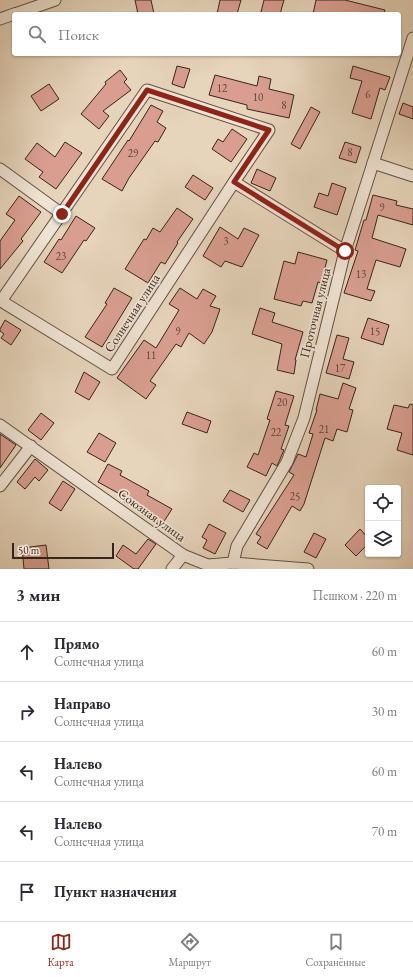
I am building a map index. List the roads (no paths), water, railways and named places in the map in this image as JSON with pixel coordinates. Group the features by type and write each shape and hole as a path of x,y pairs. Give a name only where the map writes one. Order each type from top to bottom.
{"street":[{"path":"20,12 55,0"},
{"path":"0,19 12,15"},
{"name":"Проточная улица","path":"233,563 237,546 287,462 304,418 345,251 413,38"},
{"name":"Солнечная улица","path":"147,90 269,130 112,369 0,302 62,214 147,90"},
{"path":"373,163 413,176"},
{"path":"0,169 62,214"},
{"path":"234,182 345,251"},
{"name":"Союзная улица","path":"0,424 183,555 208,565 233,563 308,569"},
{"path":"0,486 31,446"},
{"path":"172,569 183,555"}]}
